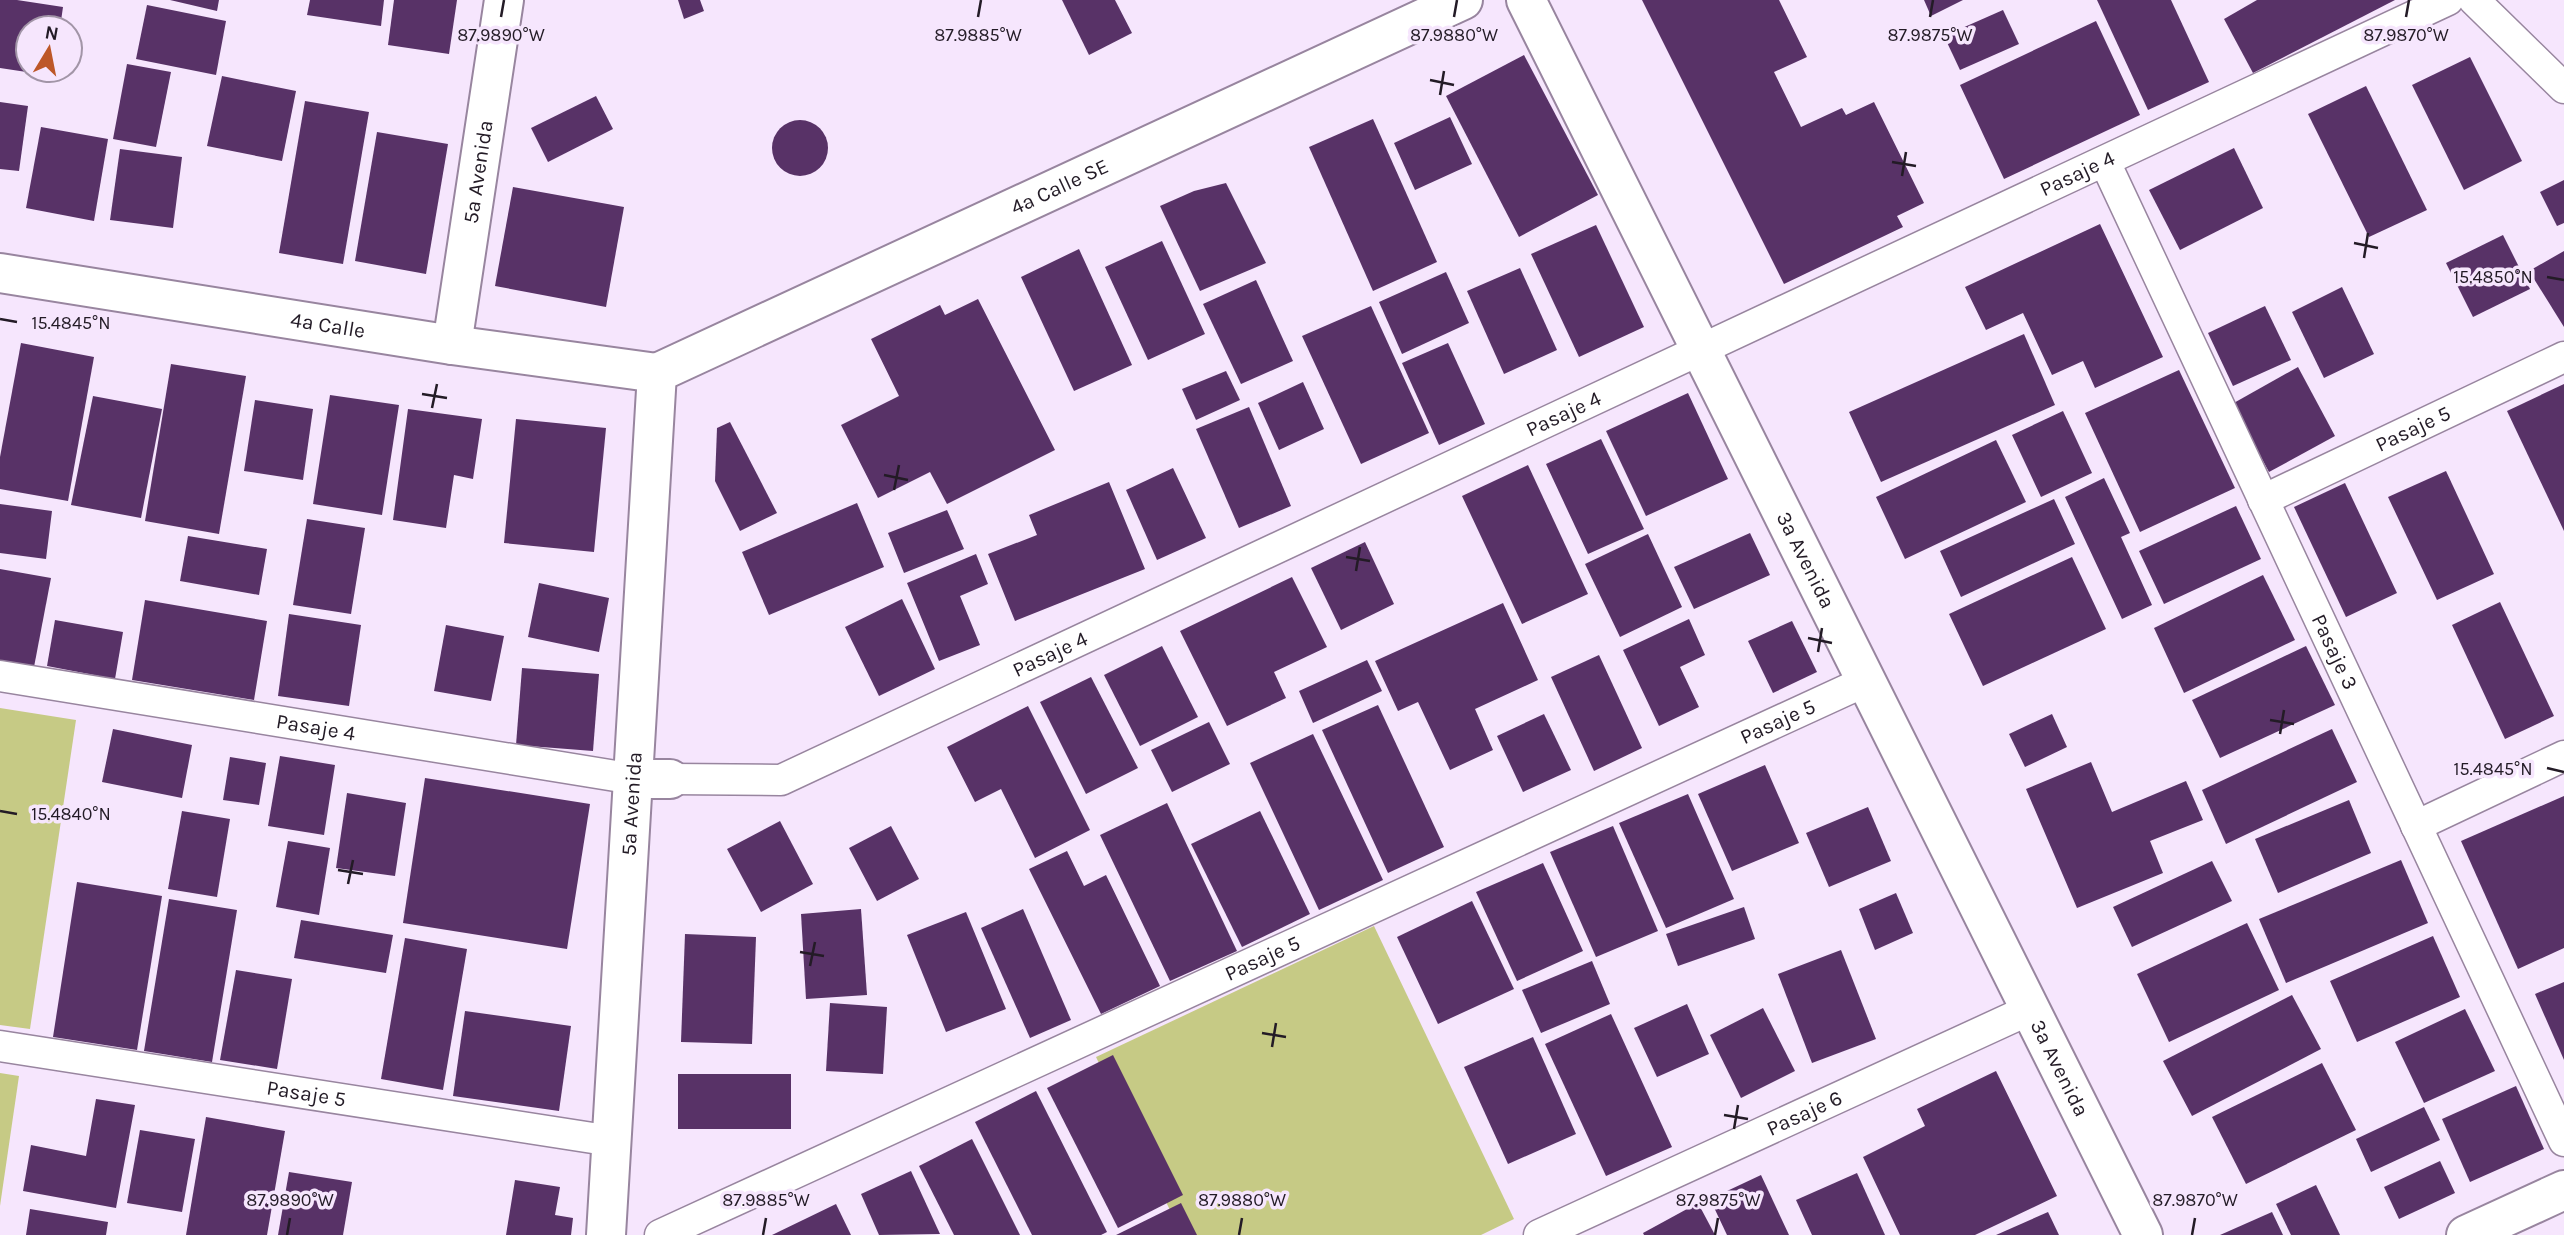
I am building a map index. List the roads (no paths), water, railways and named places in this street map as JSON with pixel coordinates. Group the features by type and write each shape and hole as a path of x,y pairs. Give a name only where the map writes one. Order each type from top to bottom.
{"street":[{"name":"5a Avenida","path":"452,345 504,0"},
{"name":"4a Calle SE","path":"657,373 1464,0"},
{"name":"3a Avenida","path":"1526,0 2143,1235"},
{"name":"4a Calle","path":"0,273 452,345 657,373"},
{"name":"5a Avenida","path":"606,1235 612,1141 652,779 657,373"},
{"path":"2466,1235 2564,1190"}],"lane":[{"name":"Pasaje 4","path":"0,676 652,779 781,780 2448,0"},
{"path":"2474,0 2564,88"},
{"name":"Pasaje 3","path":"2105,162 2564,1141"},
{"name":"Pasaje 5","path":"2263,500 2564,357"},
{"name":"Pasaje 5","path":"660,1235 1866,681"},
{"path":"2416,826 2564,756"},
{"name":"Pasaje 6","path":"1539,1235 2031,1009"},
{"name":"Pasaje 5","path":"0,1046 612,1141"}]}
